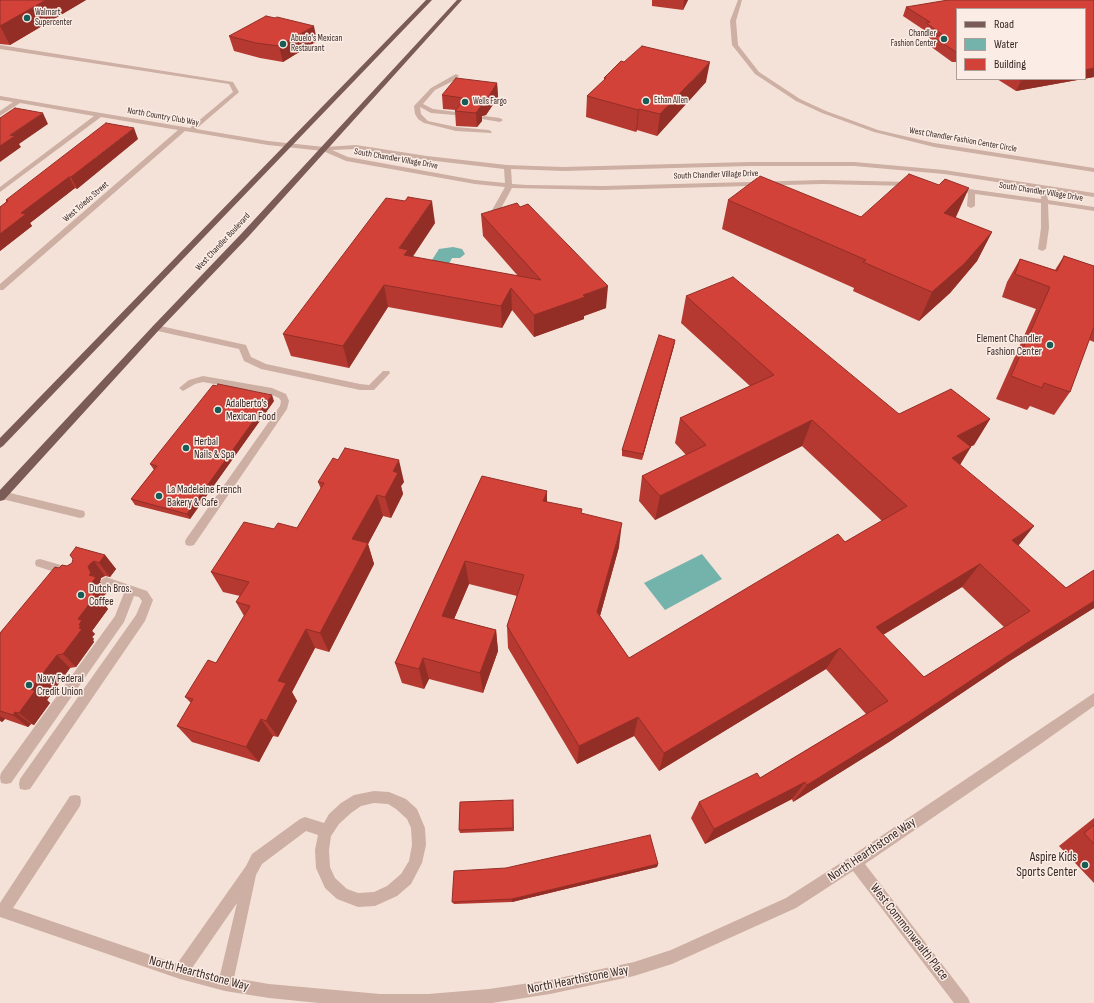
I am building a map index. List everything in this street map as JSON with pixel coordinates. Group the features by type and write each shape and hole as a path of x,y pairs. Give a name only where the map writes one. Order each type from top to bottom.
{"main road":[{"name":"West Chandler Boulevard","path":"0,444 429,0"},
{"name":"West Chandler Boulevard","path":"1,496 156,328 324,150 460,0"}],"street":[{"name":"West Chandler Fashion Center Circle","path":"740,0 733,21 735,45 758,73 798,100 824,112 876,131 934,145 1094,170"},
{"path":"0,47 231,83 236,92 191,130"},
{"path":"418,109 433,89 456,76"},
{"name":"North Country Club Way","path":"0,98 268,143 289,144 324,150"},
{"path":"0,114 19,101"},
{"path":"418,109 426,118 461,119"},
{"path":"418,109 421,119 426,122 456,129 495,126"},
{"path":"0,190 99,115"},
{"path":"495,126 481,122 495,126"},
{"name":"West Toledo Street","path":"0,288 183,129"},
{"name":"South Chandler Village Drive","path":"324,150 356,146 427,158 507,167 563,169 756,164 854,164 916,169 1094,195"},
{"name":"South Chandler Village Drive","path":"324,150 346,159 508,186 580,189 822,182 881,182 922,185"},
{"path":"495,212 508,186 507,167"},
{"path":"1042,249 1045,228 1045,202 1043,187"},
{"name":"South Chandler Village Drive","path":"951,188 1094,209"},
{"path":"971,206 972,191"},
{"path":"156,328 243,347 247,359 264,367 360,387 371,388 386,373"},
{"path":"183,388 192,382 203,379 272,391 283,396 285,401 284,407 190,542"},
{"path":"1,496 80,514"},
{"path":"40,563 78,574"},
{"path":"25,784 140,618 148,600 143,594 106,582"},
{"path":"6,778 120,619 131,589"},
{"name":"North Hearthstone Way","path":"2,910 180,972 226,984 269,991 380,1001 435,1001 490,996 550,987 634,969 672,957 790,903 855,862 1035,741 1094,698"},
{"path":"374,797 389,798 401,804 412,814 418,828 419,845 415,863 406,879 392,892 375,899 358,900 342,894 330,883 323,868 322,850 328,831 334,819 346,808 359,800 374,797"},
{"path":"2,910 75,801"},
{"path":"180,972 251,871 257,859 305,824 328,831"},
{"name":"West Commonwealth Place","path":"855,862 963,1003"},
{"path":"226,984 251,871"}],"water":[{"path":"453,247 462,249 465,254 460,258 452,258 448,266 430,263 439,249"},
{"path":"702,554 722,579 665,610 644,583"}],"building":[{"path":"0,0 46,0 0,26"},
{"name":"Chandler Fashion Center","path":"948,0 1094,0 1094,68 1086,70 1086,8 956,8 956,52 933,37 943,35 926,23 930,22 906,7"},
{"path":"266,16 277,17 314,26 279,46 256,43 229,36"},
{"path":"642,46 710,62 660,114 638,110 587,96 621,61 624,62"},
{"path":"456,78 497,83 486,101 480,102 481,106 476,113 455,111 461,103 467,102 467,100 442,95"},
{"path":"15,108 43,113 10,135 15,136 0,146 0,118"},
{"path":"106,123 134,128 71,177 21,213 26,214 0,234 0,207 8,201 6,200"},
{"path":"909,174 939,185 945,179 969,188 944,213 992,232 964,264 932,292 863,262 866,260 728,200 760,176 861,217"},
{"path":"408,197 432,201 399,248 408,250 404,255 541,280 481,214 517,203 520,207 528,204 608,286 583,295 585,297 534,315 511,288 501,306 384,285 343,346 283,334 386,198 405,201"},
{"name":"Element Chandler Fashion Center","path":"1064,256 1094,266 1094,327 1070,392 1044,383 1042,388 1011,376 1050,287 1015,274 1020,259 1057,271"},
{"path":"733,277 899,414 951,389 990,419 957,436 971,447 952,458 1034,526 1012,540 1066,588 1094,570 1094,601 1030,641 907,723 807,785 805,782 714,829 699,802 757,773 760,778 888,701 840,648 664,753 638,717 579,746 507,626 524,575 465,561 442,616 496,630 480,673 423,658 419,669 395,663 482,476 547,491 543,501 582,509 581,513 622,523 597,612 629,658 838,534 845,542 907,506 812,420 660,496 642,476 706,445 680,418 774,375 686,296","holes":["980,564 1030,611 924,677 876,627"]},
{"path":"659,335 675,340 643,454 622,450"},
{"path":"218,384 272,395 187,514 131,499 157,466 150,464 213,385 217,386"},
{"path":"345,448 399,460 393,471 398,473 385,497 377,495 352,539 368,543 320,633 306,629 278,681 286,683 266,721 261,719 246,747 177,726 193,699 185,697 208,660 216,663 250,606 236,602 249,582 211,572 244,522 274,529 278,523 297,528 324,483 318,482 333,458 338,460"},
{"path":"76,547 105,555 99,563 94,561 88,567 91,573 89,575 96,577 91,584 96,585 90,593 96,595 78,619 82,620 79,628 82,629 63,654 57,655 31,689 35,691 19,713 15,712 13,715 0,711 0,633 55,567 59,568 62,565 67,566 72,563 73,559 70,555"},
{"path":"513,800 513,828 459,830 460,802"},
{"path":"1094,825 1094,844 1084,833"},
{"path":"650,835 658,864 512,899 452,902 454,871 506,868"}],"place":[{"name":"Walmart Supercenter","path":"27,18"},
{"name":"Chandler Fashion Center","path":"944,39"},
{"name":"Abuelo's Mexican Restaurant","path":"283,44"},
{"name":"Ethan Allen","path":"646,101"},
{"name":"Wells Fargo","path":"465,102"},
{"name":"Element Chandler Fashion Center","path":"1050,345"},
{"name":"Adalberto’s Mexican Food","path":"218,410"},
{"name":"Herbal Nails & Spa","path":"186,448"},
{"name":"La Madeleine French Bakery & Cafe","path":"159,496"},
{"name":"Dutch Bros. Coffee","path":"81,595"},
{"name":"Navy Federal Credit Union","path":"29,685"},
{"name":"Aspire Kids Sports Center","path":"1085,865"}]}
